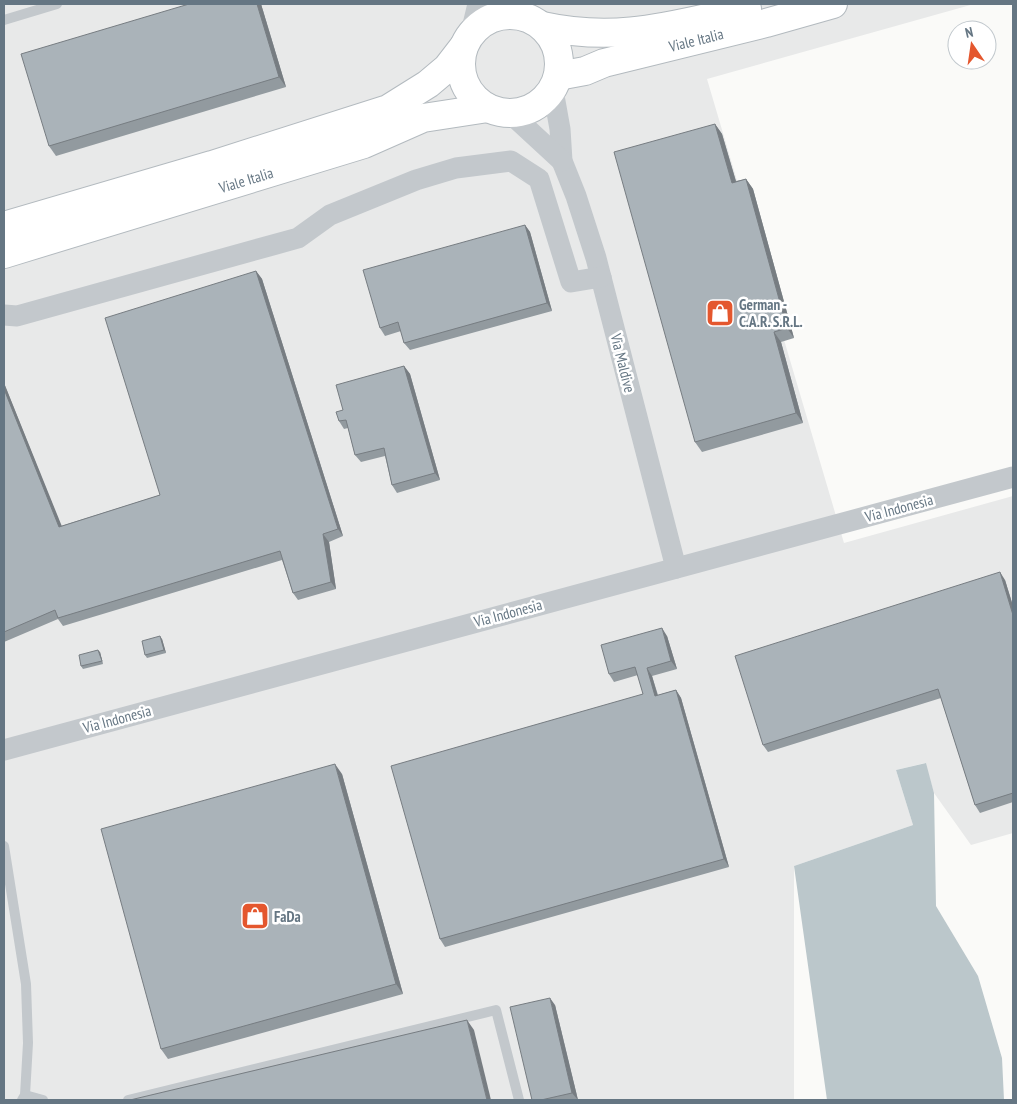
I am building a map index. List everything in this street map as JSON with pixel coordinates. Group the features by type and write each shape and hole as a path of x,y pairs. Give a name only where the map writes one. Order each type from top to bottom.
{"main road":[{"name":"Viale Italia","path":"542,26 574,33 643,32 768,4"},
{"name":"Viale Italia","path":"555,83 604,63 766,23 833,4"},
{"path":"510,9 542,26 556,45 560,63 555,83 538,105 519,113 499,111 476,100 464,81 461,70 467,40 492,18 510,9"},
{"name":"Viale Italia","path":"4,226 203,167 388,109 428,84 447,68 467,40"},
{"name":"Viale Italia","path":"4,254 364,144 423,118 499,111"}],"street":[{"path":"467,40 478,4"},
{"name":"Via Maldive","path":"555,83 562,161 576,196 601,277 676,568"},
{"name":"Via Maldive","path":"499,111 562,161"},
{"path":"4,315 18,316 298,238 330,215 416,180 456,168 511,161 539,179 571,282 601,277"},
{"name":"Via Indonesia","path":"4,750 1013,478"}],"lane":[{"path":"4,20 57,4"},
{"path":"4,846 26,984 28,1043 23,1098 43,1100"},
{"path":"128,1100 496,1010 519,1100"}],"shaded area":[{"path":"4,4 974,4 707,79 844,543 1013,496 1013,833 971,845 934,793 925,763 896,770 913,825 794,866 794,1100 4,1100"},
{"path":"926,763 934,793 936,906 978,976 1002,1058 1004,1100 827,1100 794,866 913,825 896,770"}],"building":[{"path":"189,4 257,4 279,77 49,146 21,54"},
{"path":"715,124 732,183 746,179 787,328 774,332 796,413 695,442 614,152"},
{"path":"525,225 547,303 404,343 398,322 380,328 363,270"},
{"path":"256,271 338,529 323,534 331,582 293,593 280,551 58,618 55,610 4,632 4,389 59,527 160,495 105,318"},
{"path":"404,366 435,473 392,485 384,448 355,455 346,420 339,421 336,412 343,410 336,385"},
{"path":"1000,572 1013,615 1013,793 975,805 938,689 763,745 735,656"},
{"path":"662,628 671,661 647,668 655,696 676,690 724,859 440,939 391,766 643,694 635,667 609,674 601,645"},
{"path":"160,636 164,650 145,655 142,641"},
{"path":"98,650 102,661 81,666 79,655"},
{"name":"FaDa","path":"335,764 396,984 161,1049 101,829"},
{"path":"550,998 572,1093 541,1100 532,1100 510,1007"},
{"path":"467,1020 487,1100 130,1100"}],"place":[{"name":"German - C.A.R. S.R.L.","path":"720,313"},
{"name":"FaDa","path":"255,916"}]}
